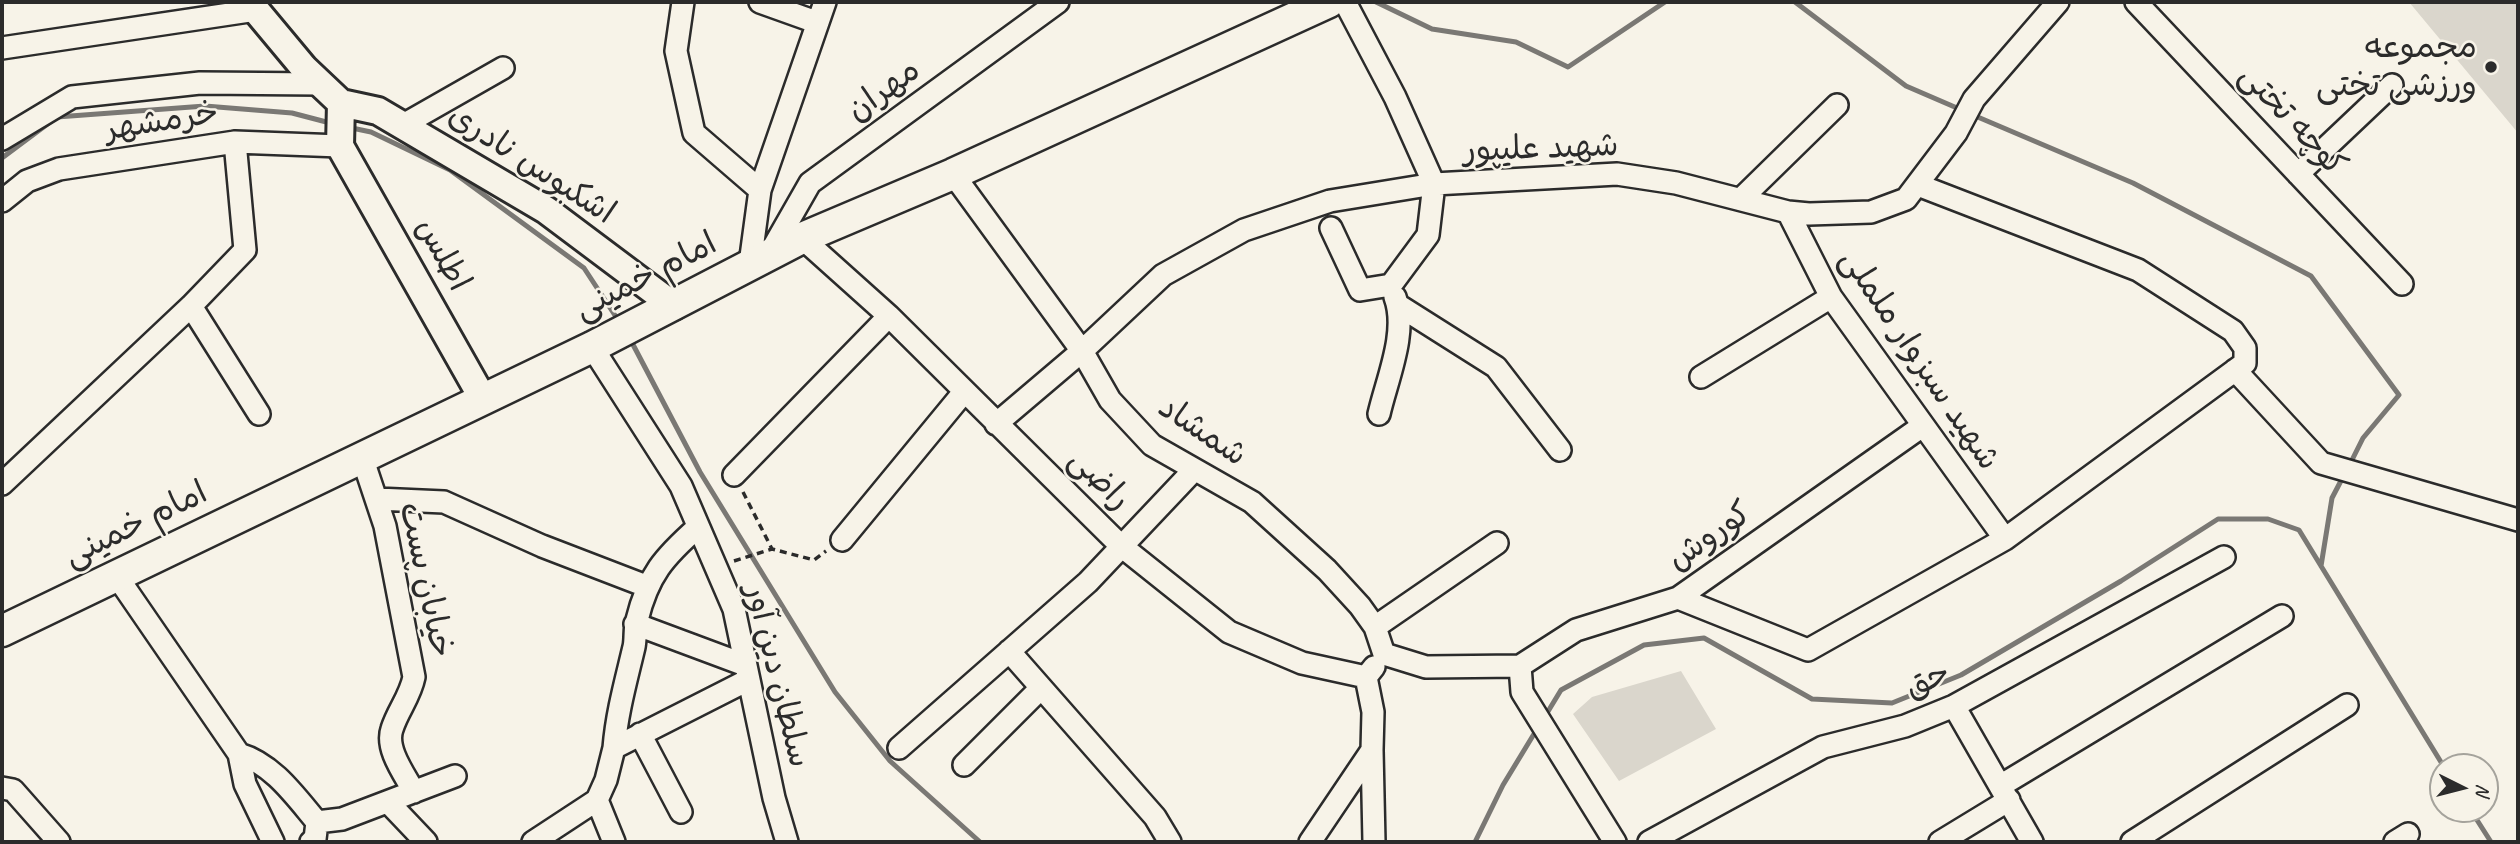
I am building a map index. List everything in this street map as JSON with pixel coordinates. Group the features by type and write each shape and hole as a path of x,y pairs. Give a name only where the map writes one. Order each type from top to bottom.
{"main road":[{"name":"امام خمینی","path":"2,631 602,342 802,238 953,174 1329,2"}],"street":[{"path":"683,2 676,51 694,133 760,190"},
{"path":"760,2 816,22"},
{"path":"760,259 760,190 825,2"},
{"name":"مهران","path":"760,259 810,183 1058,2"},
{"path":"1345,2 1395,97 1434,184 1428,235 1395,295 1398,334 1378,414"},
{"name":"شهید علیپور","path":"996,424 1082,351 1163,275 1244,230 1330,201 1434,184 1617,174 1742,198 1788,212 1809,214 1871,212 1906,199 1956,133 1974,100 2057,2"},
{"name":"کوچه تختی","path":"2136,2 2402,284"},
{"path":"2,48 253,6 341,103 341,146"},
{"path":"403,125 503,68"},
{"name":"خرمشهر","path":"2,139 72,97 200,83 321,84"},
{"path":"2298,174 2392,85"},
{"name":"اشکبوس نادری","path":"341,103 378,111 546,210 662,312"},
{"path":"1742,198 1837,105"},
{"path":"2,484 191,306 245,250 235,142"},
{"name":"خرمشهر","path":"2,201 27,181 59,169 235,142 341,146"},
{"name":"اطلس","path":"341,146 483,398"},
{"name":"شمشاد","path":"953,174 1082,351 1110,400 1144,436 1193,471 1252,502 1327,570 1375,627 1384,654"},
{"path":"1678,598 1808,650 2005,538 2245,363 2245,348 2233,331 2138,270 1919,184"},
{"name":"شهید سبزوار ململی","path":"1788,212 1831,298 2005,538"},
{"path":"1331,228 1360,290 1395,295 1496,367 1560,450"},
{"name":"راضی","path":"802,238 889,316 1120,545 1108,563 1088,582 899,748"},
{"path":"1701,377 1831,298"},
{"path":"191,306 259,414"},
{"path":"734,475 889,316"},
{"name":"سلطان دین آور","path":"602,342 681,486 734,609 774,798 787,842"},
{"path":"2235,370 2321,463 2358,476 2518,520"},
{"path":"842,540 964,393"},
{"name":"کوروش","path":"1520,666 1576,630 1678,598 1922,427"},
{"name":"خیابان پست","path":"362,457 377,499 414,677 411,693 391,731 395,756 414,792"},
{"path":"1193,471 1120,545 1229,632 1302,663 1366,677"},
{"path":"377,499 444,502 542,546 646,586"},
{"path":"533,842 597,800 607,780 614,748 618,704 635,644 635,624 646,586 666,555 698,527"},
{"path":"1375,627 1497,542"},
{"name":"حق","path":"1648,842 1823,747 1905,726 1954,706 2224,557"},
{"path":"116,575 239,754 245,784 273,842"},
{"path":"1940,842 2005,793 2282,616"},
{"path":"635,624 747,673"},
{"path":"1009,651 1155,817 1170,842"},
{"path":"1374,842 1373,712 1366,677 1384,654 1426,667 1520,666 1522,692 1615,842"},
{"path":"614,748 747,673"},
{"path":"964,765 1041,688"},
{"path":"2132,842 2347,705"},
{"path":"1954,706 2032,842"},
{"path":"640,734 681,812"},
{"path":"1310,842 1372,750"},
{"path":"239,754 256,759 279,779 314,832 455,776"},
{"path":"2,788 13,790 59,842"},
{"path":"597,800 614,842"},
{"path":"388,802 426,842"}],"path":[{"path":"734,475 772,549"},
{"path":"716,567 772,549 814,560 842,540"}],"shaded area":[{"name":"مجموعه ورزشی تختی","path":"2409,2 2518,2 2518,133"},
{"path":"1681,671 1716,729 1619,781 1573,714 1592,697"}],"waterway":[{"path":"1376,2 1432,29 1516,42 1568,67 1665,2"},
{"path":"1795,2 1906,86 1964,111"},
{"path":"2,158 57,117 205,106 292,113 334,124"},
{"path":"1973,115 2133,183 2311,276 2399,395 2363,438 2349,466"},
{"path":"347,127 371,132 450,170 584,268 620,323"},
{"path":"629,337 700,472 835,692 890,761 980,842"},
{"path":"2321,566 2332,498 2344,475"},
{"path":"1544,718 1561,690 1644,645 1704,638 1812,699 1892,703 1961,675 2121,581 2218,519 2268,519 2299,530 2435,753"},
{"path":"1475,842 1503,785 1537,729"},
{"path":"2479,823 2491,842"}],"place":[{"name":"مجموعه ورزشی تختی","path":"2491,67"}]}
